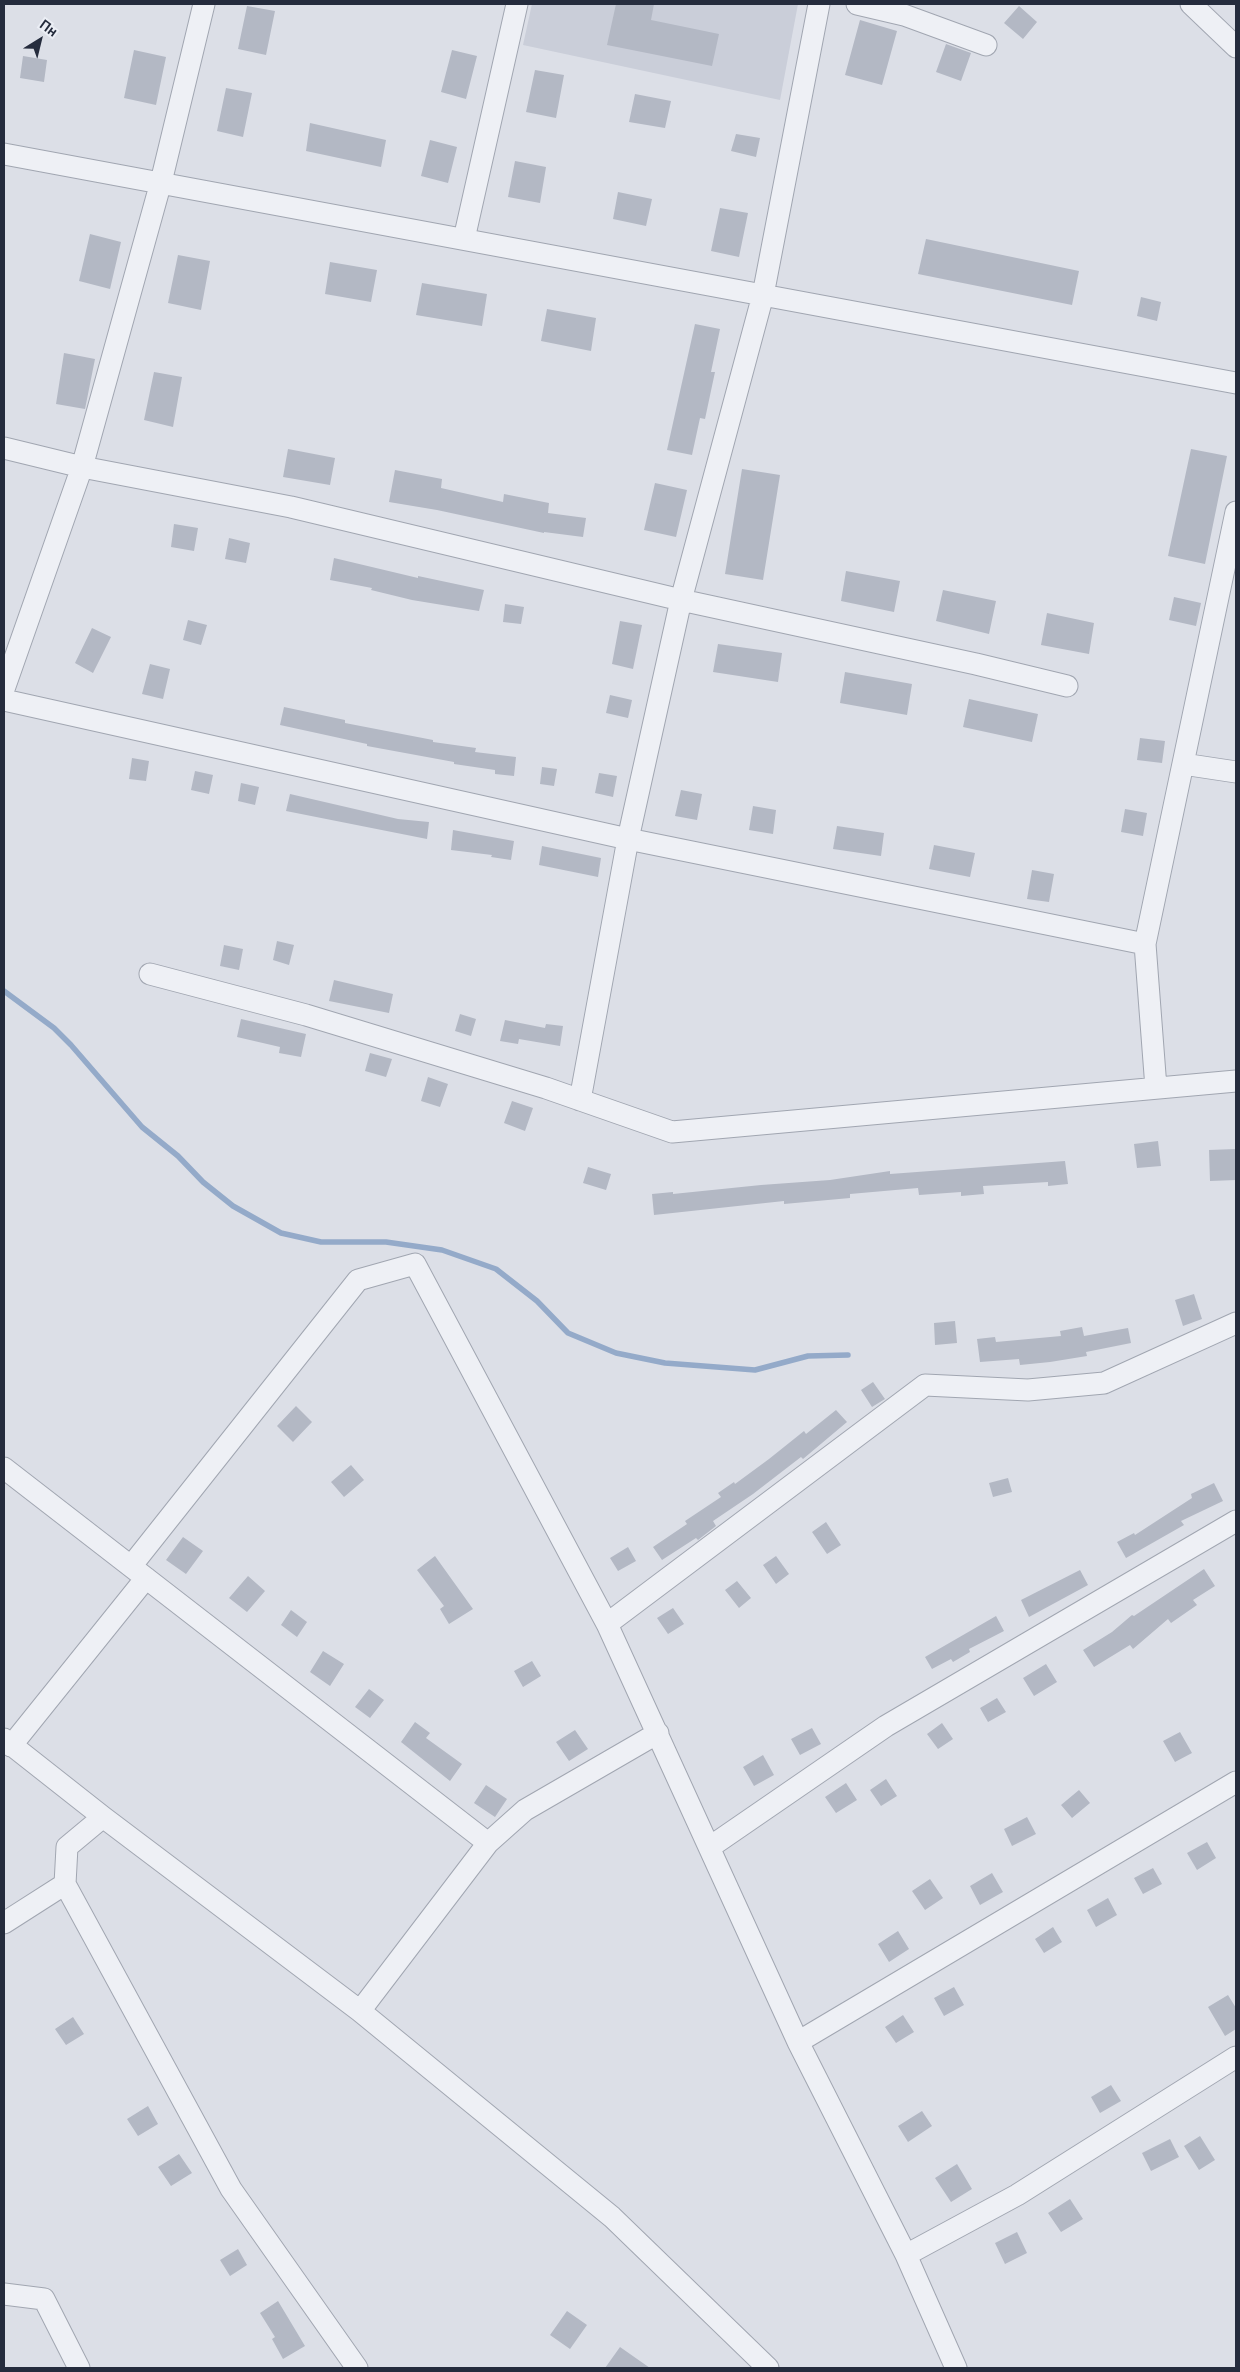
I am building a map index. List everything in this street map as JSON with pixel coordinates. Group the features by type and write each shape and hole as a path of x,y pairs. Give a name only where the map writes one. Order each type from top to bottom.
{"street":[{"path":"4,689 82,468 161,182 204,4"},
{"path":"464,239 517,4"},
{"path":"580,1100 628,839 682,600 763,295 819,4"},
{"path":"857,4 904,15 986,45"},
{"path":"1192,4 1236,47"},
{"path":"4,154 1236,383"},
{"path":"4,448 82,468 291,507 682,600 976,664 1067,686"},
{"path":"1156,1088 1145,944 1236,512"},
{"path":"4,700 628,839 1145,944"},
{"path":"1183,764 1236,772"},
{"path":"150,974 306,1015 580,1100 672,1132 1236,1081"},
{"path":"768,2368 612,2217 360,2011 7,1742 139,1572 358,1280 415,1264 606,1624 658,1733 798,2042 906,2255 956,2368"},
{"path":"606,1624 925,1385 1028,1390 1104,1383 1236,1323"},
{"path":"4,1468 488,1843"},
{"path":"710,1847 886,1726 1236,1521"},
{"path":"360,2011 488,1843 525,1810 658,1733"},
{"path":"798,2042 1236,1782"},
{"path":"103,1817 67,1847 65,1884 231,2190 357,2368"},
{"path":"4,1923 65,1884"},
{"path":"906,2255 1017,2195 1236,2057"},
{"path":"4,2294 44,2300 79,2368"}],"shaded area":[{"path":"532,4 798,4 780,100 523,45"}],"building":[{"path":"616,4 654,4 651,20 719,34 712,66 607,45"},
{"path":"247,6 275,11 266,55 238,49"},
{"path":"1019,6 1037,22 1023,39 1004,23"},
{"path":"860,20 897,31 882,85 845,75"},
{"path":"946,44 971,53 961,81 936,72"},
{"path":"134,50 166,57 156,105 124,98"},
{"path":"452,50 477,56 466,99 441,92"},
{"path":"23,56 47,60 44,82 20,78"},
{"path":"535,70 564,75 556,118 526,112"},
{"path":"226,88 252,93 243,137 217,131"},
{"path":"635,94 671,101 665,128 629,122"},
{"path":"310,123 386,140 381,167 306,151"},
{"path":"736,134 760,138 756,157 731,151"},
{"path":"430,140 457,147 448,183 421,176"},
{"path":"515,161 546,167 540,203 508,197"},
{"path":"618,192 652,199 646,226 613,219"},
{"path":"720,208 748,213 739,257 711,251"},
{"path":"90,234 121,242 110,289 79,281"},
{"path":"926,239 1079,271 1072,305 918,274"},
{"path":"178,255 210,261 201,310 168,303"},
{"path":"330,262 377,270 371,302 325,294"},
{"path":"422,283 487,294 482,326 416,315"},
{"path":"1141,297 1161,302 1157,321 1137,316"},
{"path":"547,309 596,318 591,351 541,341"},
{"path":"695,324 720,329 711,372 715,372 705,419 700,418 692,455 667,450"},
{"path":"64,353 95,359 85,409 56,404"},
{"path":"154,372 182,377 173,427 144,420"},
{"path":"288,449 335,458 330,485 283,477"},
{"path":"1191,449 1227,456 1205,564 1168,556"},
{"path":"742,469 780,475 763,580 725,574"},
{"path":"395,470 442,479 441,488 503,502 504,494 549,503 548,513 586,518 583,537 544,533 437,510 389,502"},
{"path":"655,483 687,490 676,537 644,530"},
{"path":"174,524 198,528 194,551 171,547"},
{"path":"229,538 250,543 246,563 225,559"},
{"path":"334,558 418,578 418,576 484,590 479,611 412,600 371,590 372,588 330,580"},
{"path":"846,571 900,581 894,612 841,601"},
{"path":"943,590 996,601 989,634 936,621"},
{"path":"1174,597 1201,603 1196,626 1169,620"},
{"path":"505,604 524,607 521,624 503,622"},
{"path":"1047,613 1094,623 1089,654 1041,645"},
{"path":"188,620 207,625 201,645 183,640"},
{"path":"620,621 642,625 633,669 612,664"},
{"path":"92,628 111,637 93,673 75,663"},
{"path":"718,644 782,653 778,682 713,672"},
{"path":"150,664 170,669 163,699 142,694"},
{"path":"845,672 912,684 907,715 840,703"},
{"path":"610,695 632,700 628,718 606,713"},
{"path":"969,699 1038,714 1032,742 963,727"},
{"path":"284,707 345,720 345,723 433,740 433,742 476,748 475,752 516,757 514,776 495,774 495,770 454,764 454,762 367,746 367,744 280,725"},
{"path":"1140,738 1165,741 1162,763 1137,760"},
{"path":"132,758 149,761 146,781 129,779"},
{"path":"542,767 557,769 554,786 540,784"},
{"path":"195,771 213,775 209,794 191,790"},
{"path":"599,773 617,776 613,797 595,793"},
{"path":"241,783 259,787 255,805 238,801"},
{"path":"681,790 702,794 697,820 675,816"},
{"path":"290,794 398,819 429,822 427,839 286,811"},
{"path":"753,806 776,810 773,834 749,830"},
{"path":"1125,809 1147,813 1143,836 1121,832"},
{"path":"837,826 884,833 881,856 833,849"},
{"path":"453,830 514,841 511,860 491,857 492,855 451,850"},
{"path":"934,845 975,853 970,877 929,869"},
{"path":"542,846 601,858 598,877 539,865"},
{"path":"1032,870 1054,874 1049,902 1027,899"},
{"path":"277,941 294,945 289,965 273,960"},
{"path":"224,945 243,949 239,970 220,966"},
{"path":"334,980 393,994 389,1013 329,1001"},
{"path":"460,1014 476,1019 471,1036 455,1031"},
{"path":"241,1019 306,1034 301,1057 279,1053 280,1047 237,1037"},
{"path":"505,1020 545,1028 546,1024 563,1026 560,1046 519,1039 518,1044 500,1041"},
{"path":"370,1053 392,1059 386,1077 365,1071"},
{"path":"428,1077 448,1084 440,1107 421,1101"},
{"path":"512,1101 533,1108 525,1131 504,1123"},
{"path":"1158,1141 1161,1166 1137,1168 1134,1144"},
{"path":"1236,1149 1236,1180 1210,1181 1209,1150"},
{"path":"1065,1161 1068,1184 1048,1186 1048,1182 983,1186 984,1194 961,1196 961,1192 919,1195 918,1188 850,1194 850,1198 784,1204 784,1201 654,1215 652,1194 673,1192 673,1194 830,1180 890,1171 890,1174"},
{"path":"588,1167 611,1174 606,1190 583,1183"},
{"path":"1194,1294 1202,1319 1183,1326 1175,1300"},
{"path":"955,1321 957,1343 935,1345 934,1323"},
{"path":"1082,1327 1084,1336 1128,1328 1131,1343 1086,1352 1087,1356 1050,1362 1020,1365 1019,1359 980,1362 977,1339 995,1337 996,1342 1061,1336 1060,1331"},
{"path":"873,1382 885,1399 872,1407 861,1390"},
{"path":"296,1406 312,1422 293,1442 277,1426"},
{"path":"836,1410 847,1422 803,1459 801,1457 753,1494 713,1521 716,1526 698,1540 696,1538 662,1560 653,1547 687,1524 685,1521 721,1497 718,1493 734,1482 735,1484 804,1431 806,1434"},
{"path":"351,1465 364,1480 344,1497 331,1482"},
{"path":"1008,1478 1012,1492 993,1497 989,1483"},
{"path":"1214,1483 1223,1501 1181,1521 1184,1525 1126,1558 1117,1542 1134,1533 1135,1535 1192,1498 1191,1494"},
{"path":"826,1522 841,1545 827,1554 812,1532"},
{"path":"183,1537 203,1551 186,1574 166,1560"},
{"path":"628,1547 636,1561 618,1571 610,1558"},
{"path":"435,1556 473,1609 449,1624 440,1609 444,1606 417,1570"},
{"path":"776,1556 789,1574 776,1584 763,1565"},
{"path":"1204,1569 1215,1586 1193,1600 1197,1605 1171,1623 1168,1619 1133,1649 1130,1645 1094,1667 1083,1650 1112,1632 1132,1615 1134,1616"},
{"path":"1080,1570 1088,1585 1029,1617 1021,1600"},
{"path":"248,1576 265,1591 247,1612 229,1598"},
{"path":"737,1581 751,1598 739,1608 725,1590"},
{"path":"673,1608 684,1624 668,1634 657,1618"},
{"path":"291,1610 307,1622 297,1637 281,1625"},
{"path":"996,1616 1004,1631 969,1649 970,1652 953,1662 951,1659 932,1669 925,1657"},
{"path":"323,1651 344,1664 330,1686 310,1672"},
{"path":"532,1661 541,1676 523,1687 514,1671"},
{"path":"1046,1664 1057,1682 1034,1696 1023,1678"},
{"path":"369,1689 384,1700 370,1718 355,1707"},
{"path":"997,1698 1006,1712 988,1722 980,1708"},
{"path":"415,1722 430,1733 426,1738 462,1764 450,1781 401,1742"},
{"path":"942,1723 953,1739 938,1749 927,1734"},
{"path":"812,1728 821,1744 800,1755 791,1739"},
{"path":"575,1730 588,1749 569,1761 556,1742"},
{"path":"1180,1732 1192,1753 1175,1762 1163,1741"},
{"path":"763,1755 774,1775 754,1786 743,1767"},
{"path":"886,1779 897,1796 881,1806 870,1790"},
{"path":"846,1783 857,1800 836,1813 825,1797"},
{"path":"486,1785 507,1799 495,1817 474,1803"},
{"path":"1079,1790 1090,1803 1072,1818 1061,1805"},
{"path":"1027,1817 1036,1834 1012,1846 1004,1829"},
{"path":"1207,1842 1216,1858 1197,1870 1187,1853"},
{"path":"1153,1868 1162,1884 1143,1894 1134,1878"},
{"path":"992,1873 1003,1892 980,1905 970,1886"},
{"path":"930,1879 943,1898 925,1910 912,1891"},
{"path":"1108,1898 1117,1915 1096,1927 1087,1910"},
{"path":"1053,1927 1062,1942 1044,1953 1035,1939"},
{"path":"898,1931 909,1949 889,1962 878,1944"},
{"path":"954,1987 964,2005 944,2016 934,1998"},
{"path":"1228,1995 1236,2008 1236,2029 1225,2036 1208,2007"},
{"path":"903,2015 914,2032 896,2043 885,2027"},
{"path":"73,2017 84,2034 66,2045 55,2029"},
{"path":"1111,2085 1121,2101 1100,2113 1091,2097"},
{"path":"148,2106 158,2124 138,2136 127,2119"},
{"path":"922,2111 932,2126 908,2142 898,2126"},
{"path":"1200,2136 1215,2160 1199,2170 1184,2146"},
{"path":"1170,2139 1179,2157 1151,2171 1142,2153"},
{"path":"179,2154 192,2173 171,2186 158,2167"},
{"path":"957,2164 972,2189 951,2202 935,2178"},
{"path":"1070,2199 1083,2219 1061,2232 1048,2213"},
{"path":"1017,2232 1027,2253 1005,2264 995,2243"},
{"path":"238,2249 247,2265 230,2276 220,2260"},
{"path":"278,2301 305,2346 283,2359 272,2339 275,2337 260,2313"},
{"path":"567,2311 587,2325 570,2349 550,2335"},
{"path":"620,2347 650,2368 605,2368"}],"waterway":[{"path":"4,991 54,1028 142,1127 178,1156 203,1182 233,1206 281,1233 321,1242 386,1242 442,1250 496,1269 537,1301 568,1333 616,1353 665,1363 755,1370 808,1356 848,1355"}]}
